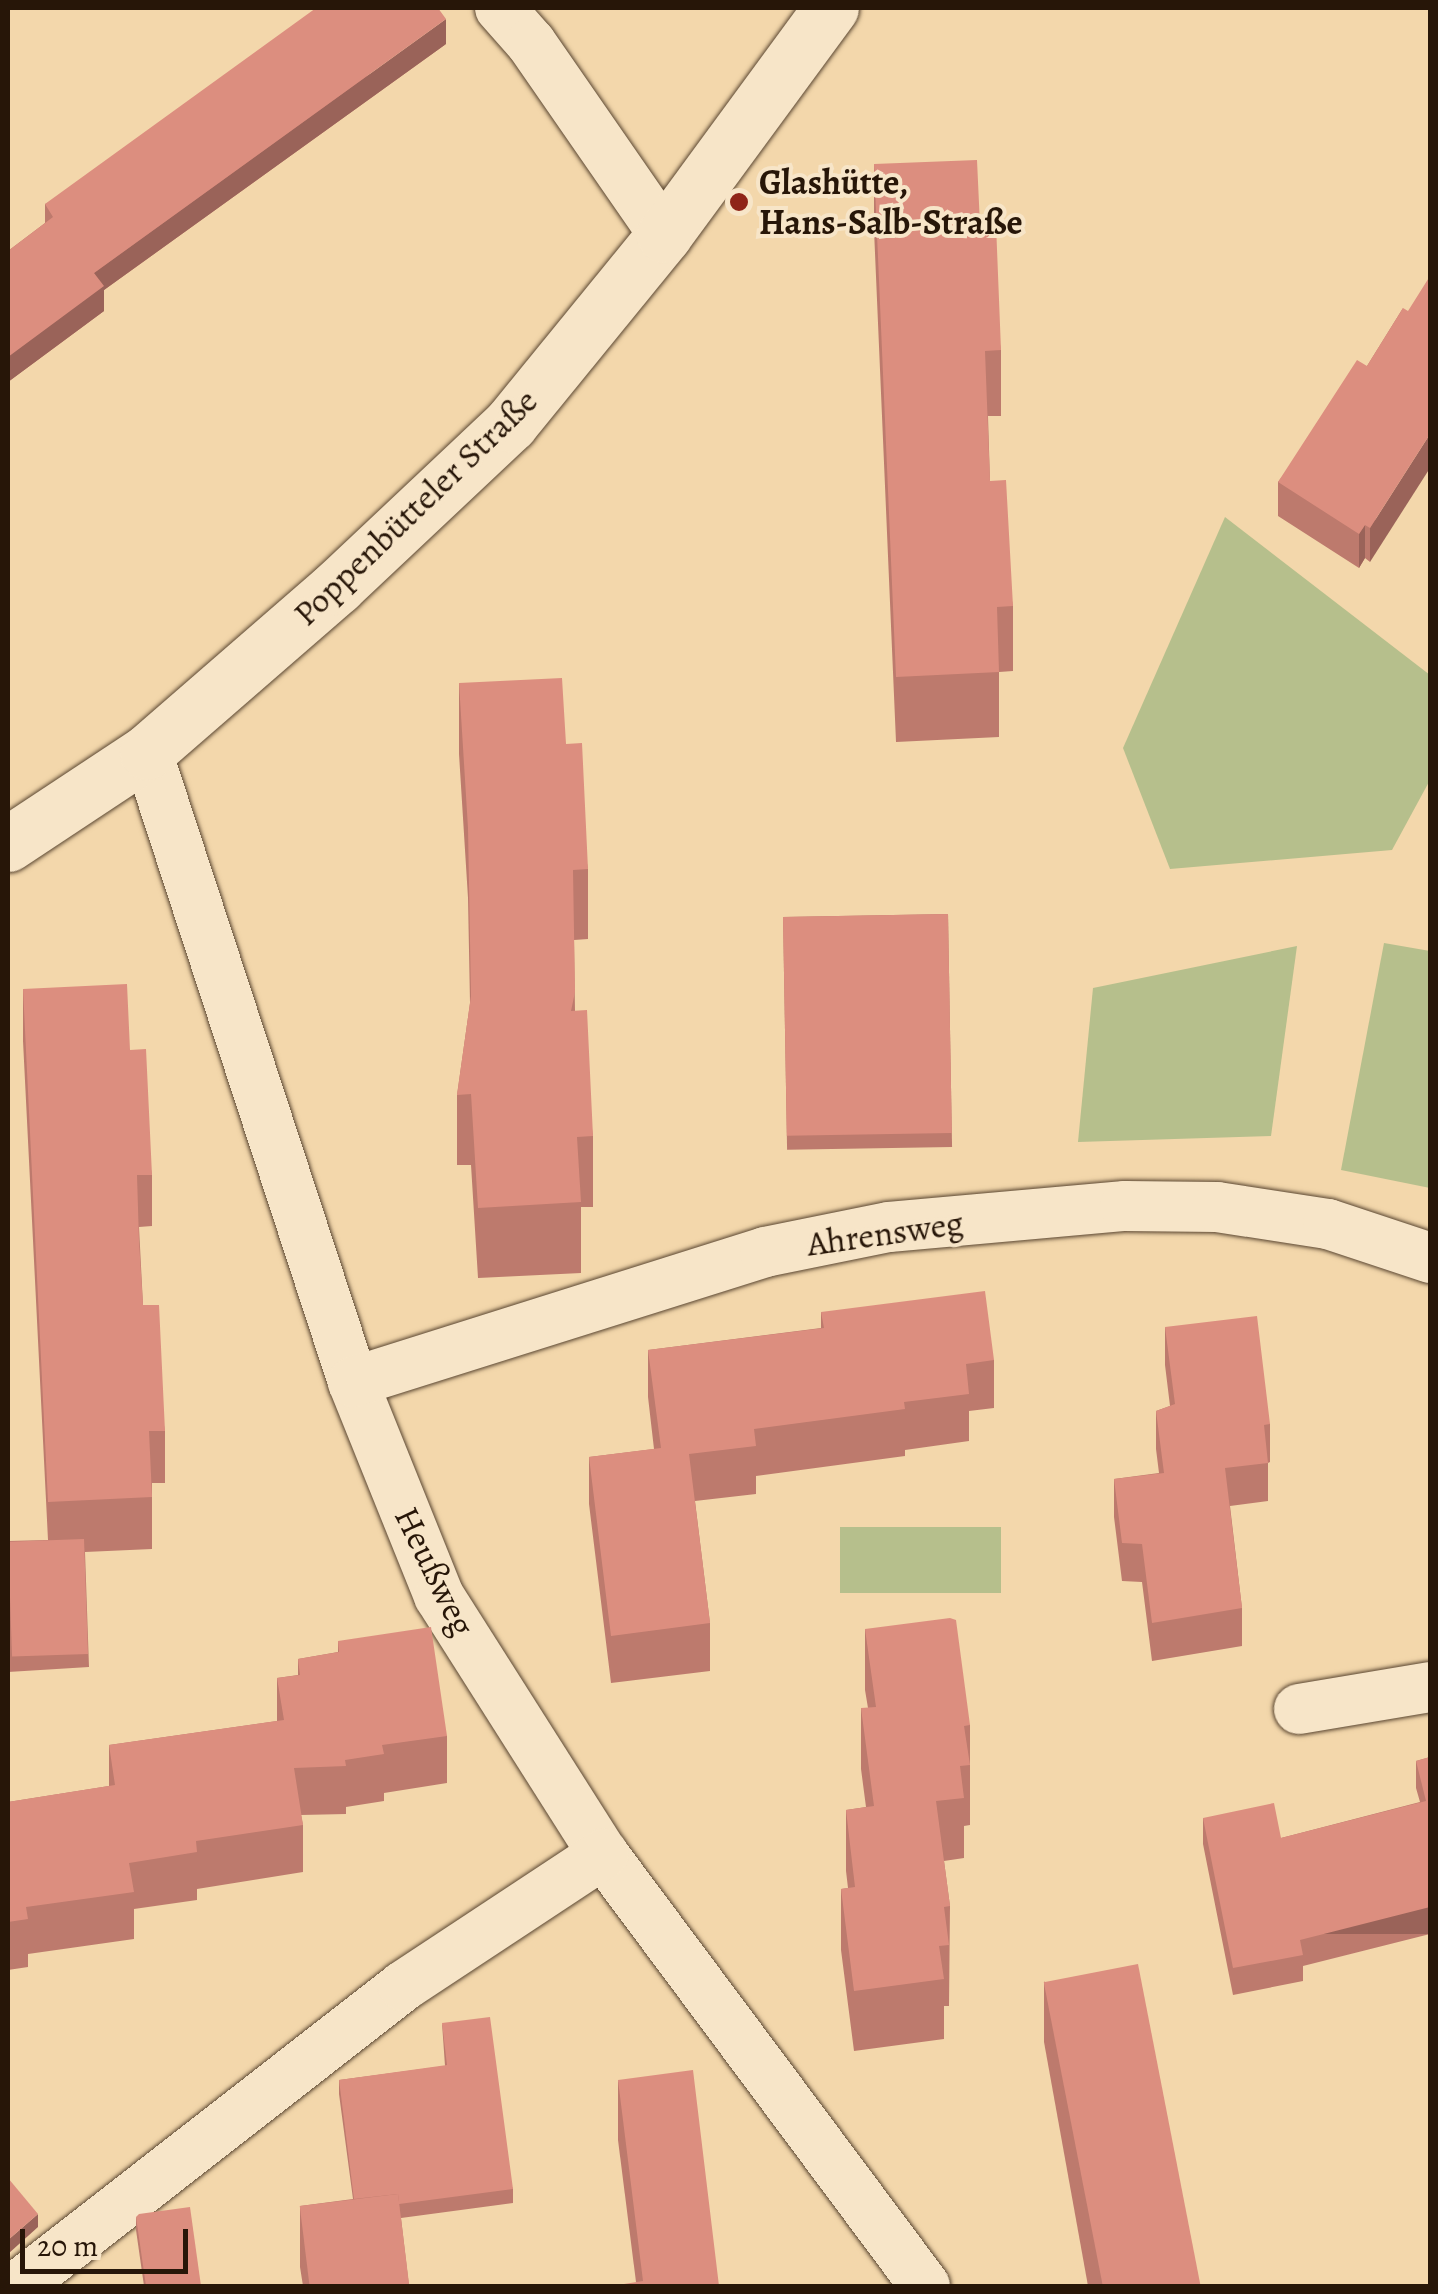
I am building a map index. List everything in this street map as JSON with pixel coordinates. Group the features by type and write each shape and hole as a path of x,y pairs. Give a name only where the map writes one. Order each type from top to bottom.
{"main road":[{"name":"Poppenbütteler Straße","path":"8,844 147,752 337,587 510,424 664,235 831,8"}],"street":[{"path":"500,8 531,43 664,235"},
{"name":"Heußweg","path":"147,752 353,1382 439,1596 604,1854 925,2286"},
{"name":"Ahrensweg","path":"353,1382 766,1252 889,1227 1125,1206 1217,1207 1328,1224 1430,1258"},
{"path":"1299,1709 1430,1687"},
{"path":"18,2286 403,1986 604,1854"}],"green space":[{"path":"1225,517 1430,675 1430,780 1392,850 1170,869 1123,748"},
{"path":"1384,943 1430,951 1430,1188 1341,1170"},
{"path":"1297,946 1271,1136 1078,1142 1093,988"},
{"path":"840,1527 1001,1527 1001,1593 840,1593"}],"building":[{"path":"316,8 438,8 446,19 94,273 104,286 8,357 8,251 53,217 45,204"},
{"path":"977,160 980,225 996,224 1001,350 985,351 990,481 1006,480 1013,606 997,607 999,672 896,677 874,164"},
{"path":"1430,276 1430,434 1370,528 1365,525 1359,534 1278,482 1357,360 1367,366 1403,308 1408,311"},
{"path":"562,678 566,744 582,743 588,869 573,870 575,992 571,1011 587,1010 593,1136 577,1137 581,1202 478,1208 471,1094 457,1095 471,996 468,828 459,683"},
{"path":"948,914 952,1133 787,1136 783,917"},
{"path":"127,984 130,1050 146,1049 152,1175 137,1175 139,1241 143,1305 159,1305 165,1431 149,1431 152,1497 48,1502 23,989"},
{"path":"985,1291 994,1360 966,1364 969,1394 904,1402 905,1409 754,1429 756,1446 689,1454 710,1623 611,1636 589,1457 661,1448 648,1350 824,1328 821,1312"},
{"path":"1257,1316 1270,1424 1264,1425 1268,1463 1225,1468 1242,1608 1152,1623 1142,1544 1122,1543 1114,1479 1164,1473 1156,1411 1175,1404 1165,1327"},
{"path":"84,1539 88,1654 12,1657 8,1542"},
{"path":"956,1620 970,1725 964,1726 970,1765 960,1766 964,1798 936,1801 950,1906 944,1907 949,1945 939,1946 944,1979 854,1991 841,1889 855,1887 846,1810 874,1806 861,1708 876,1707 865,1629"},
{"path":"431,1627 447,1736 382,1745 384,1754 345,1760 346,1766 294,1768 303,1825 196,1841 197,1852 129,1863 134,1892 26,1907 28,1919 8,1922 8,1802 115,1785 109,1745 284,1720 277,1678 300,1675 298,1659 339,1652 338,1641"},
{"path":"1430,1757 1430,1907 1300,1940 1303,1955 1233,1968 1203,1818 1274,1803 1281,1838 1426,1801 1416,1761"},
{"path":"1138,1964 1201,2286 1103,2286 1044,1982"},
{"path":"490,2017 513,2189 399,2204 398,2194 354,2199 339,2080 447,2065 442,2023"},
{"path":"693,2070 719,2286 623,2286 643,2281 618,2080"},
{"path":"8,2178 38,2214 8,2240"},
{"path":"398,2194 409,2286 310,2286 300,2206"},
{"path":"190,2207 201,2286 146,2286 136,2217"}],"place":[{"name":"Glashütte, Hans-Salb-Straße","path":"739,202"}]}
